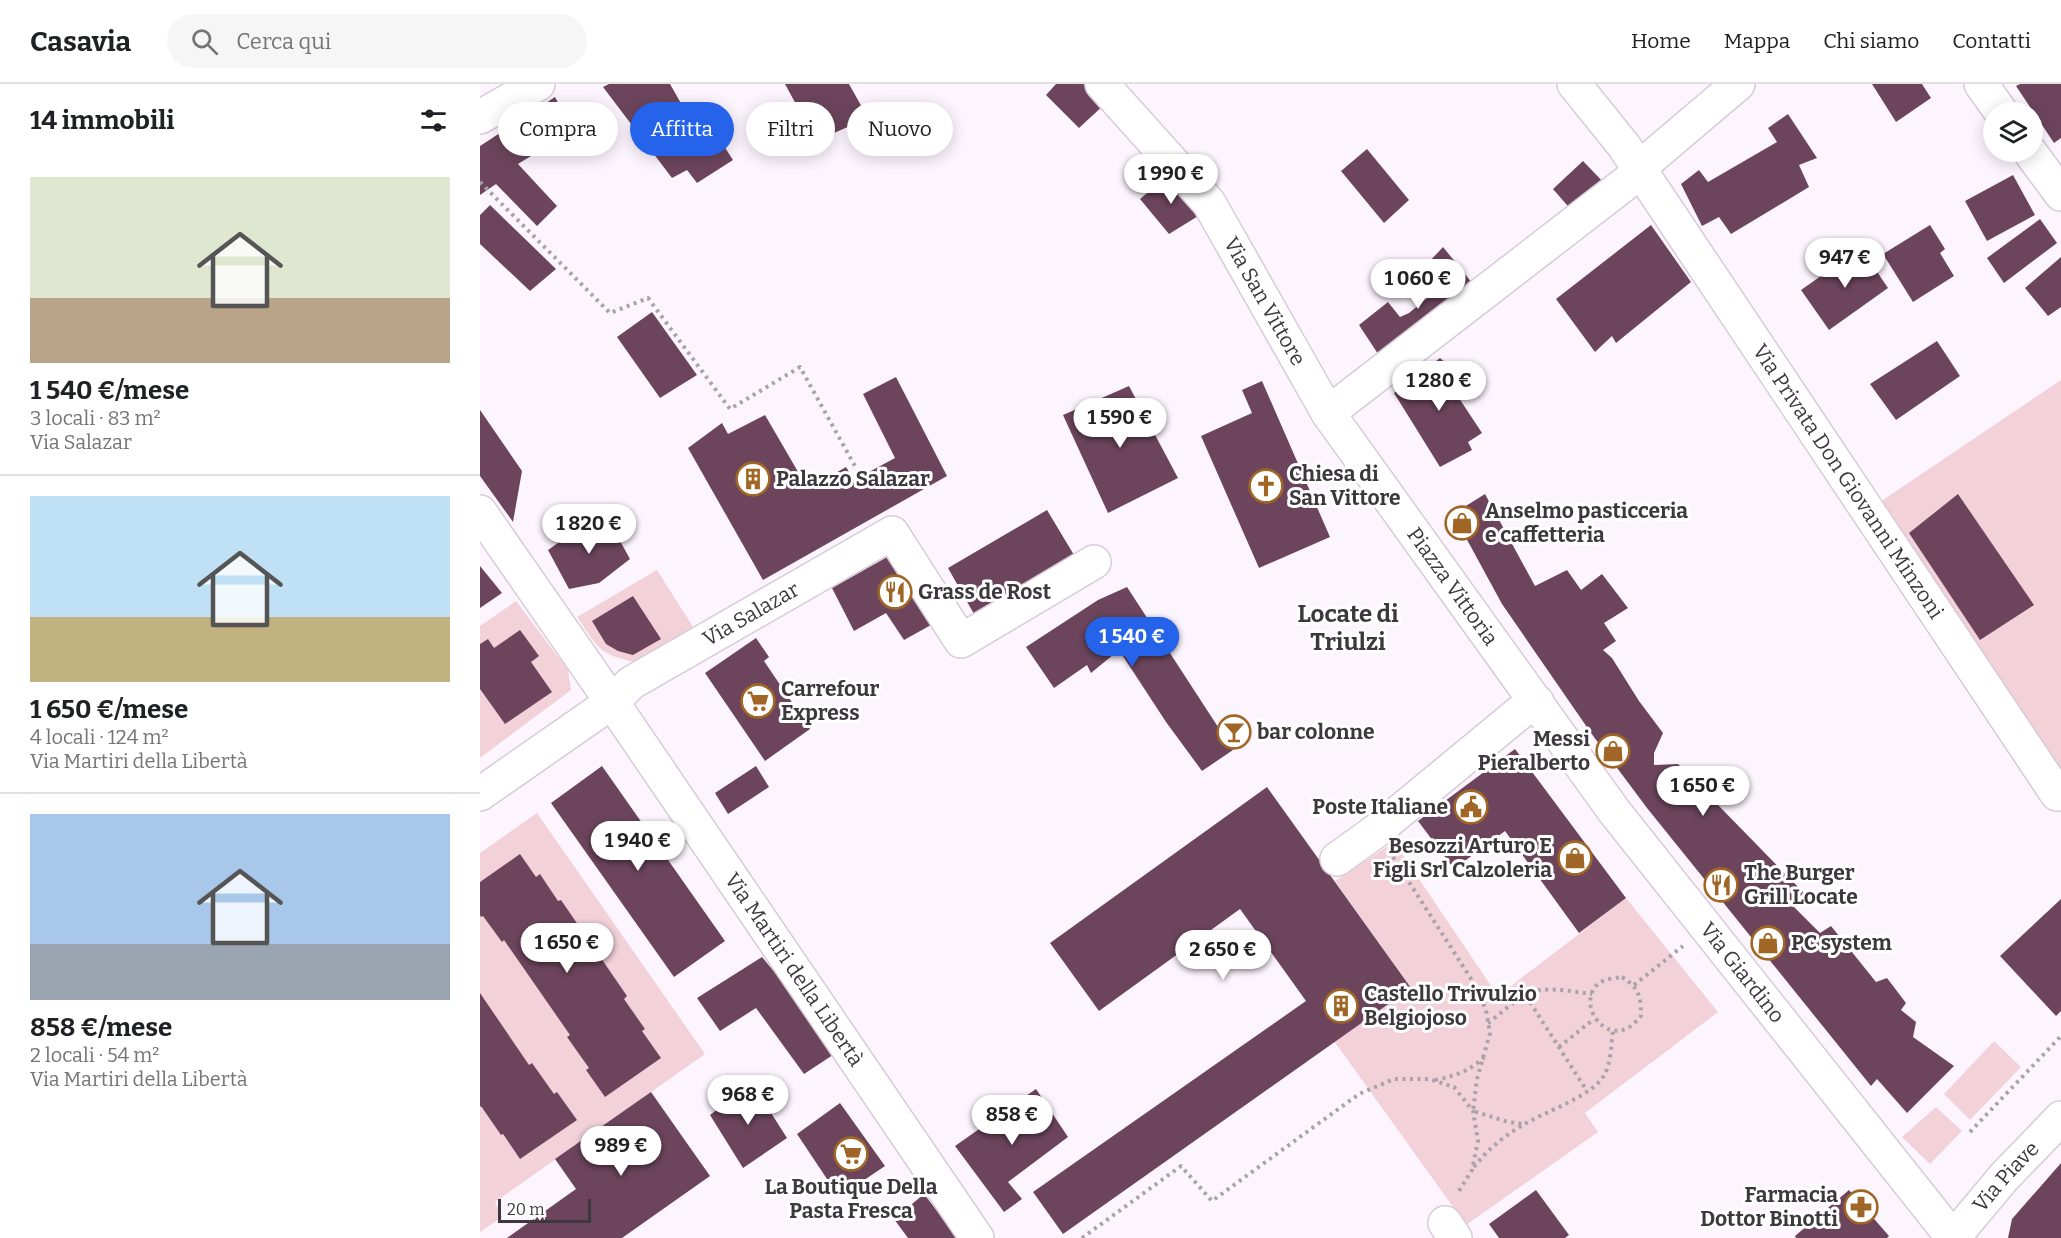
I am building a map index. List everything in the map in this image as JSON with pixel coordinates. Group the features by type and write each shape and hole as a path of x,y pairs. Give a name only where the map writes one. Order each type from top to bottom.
{"street":[{"path":"480,117 537,84"},
{"name":"Via San Vittore","path":"1102,84 1209,203 1328,413"},
{"name":"Via Privata Don Giovanni Minzoni","path":"1574,84 1639,168 2057,794"},
{"path":"1328,413 1635,176 1639,168 1738,84"},
{"path":"1981,84 1994,102"},
{"path":"2037,162 2061,194"},
{"name":"Piazza Vittoria","path":"1328,413 1537,702"},
{"name":"Via Martiri della Libertà","path":"480,512 977,1238"},
{"name":"Via Salazar","path":"480,794 612,702 631,683 892,533 961,641 1094,562"},
{"path":"1337,859 1376,831 1524,709 1537,702"},
{"name":"Via Giardino","path":"1537,702 1614,811 1953,1238"},
{"name":"Via Piave","path":"1953,1238 2004,1177 2061,1118"}],"path":[{"path":"480,182 610,313 648,298 730,409 800,368 861,477"},
{"path":"1376,831 1475,985 1486,1010 1490,1033 1477,1079 1473,1111 1478,1141 1472,1170"},
{"path":"1634,985 1705,928"},
{"path":"1622,977 1634,985 1641,999 1641,1016 1631,1027 1613,1031 1603,1027 1594,1018 1590,1005 1592,994 1599,983 1622,977"},
{"path":"1488,1023 1535,992 1550,990 1592,994"},
{"path":"1526,996 1587,1091"},
{"path":"1559,1047 1594,1018"},
{"path":"1450,1231 1440,1208 1457,1193 1486,1152 1503,1137 1587,1091 1604,1076 1613,1031"},
{"path":"1971,1132 2061,1036"},
{"path":"1435,1080 1459,1075 1475,1066 1485,1056"},
{"path":"1082,1238 1181,1166 1212,1201 1359,1094 1395,1079 1435,1080 1454,1087 1473,1111 1524,1124"}],"shaded area":[{"path":"2061,380 2061,787 1874,506"},
{"path":"657,570 695,630 636,662 606,653 595,643 577,617"},
{"path":"516,601 568,670 571,690 480,758 480,626"},
{"path":"537,813 705,1054 495,1202 502,1217 480,1232 480,853"},
{"path":"1394,842 1498,996 1626,898 1718,1012 1585,1113 1598,1132 1466,1225 1334,1041 1411,988 1335,881"},
{"path":"1994,1041 2021,1067 1970,1120 1944,1094"},
{"path":"1936,1107 1962,1131 1930,1164 1902,1137"}],"building":[{"path":"609,84 670,84 680,102 630,102 630,123 618,107 618,102 614,102 603,87"},
{"path":"785,84 849,84 859,102 847,102 847,127 835,133 835,102 795,102"},
{"path":"1056,84 1087,84 1106,103 1079,128 1046,95"},
{"path":"1872,84 1922,84 1931,98 1896,122"},
{"path":"2020,84 2061,84 2061,138 2054,143 2043,126 2043,102 2027,102 2016,86"},
{"path":"555,97 558,102 547,102"},
{"path":"1788,114 1817,158 1799,165 1809,187 1731,234 1719,217 1702,226 1681,184 1699,170 1708,182 1777,142 1768,128"},
{"path":"498,134 498,156 531,156 518,164 557,206 537,226 496,184 480,195 480,146"},
{"path":"1367,149 1409,200 1384,223 1341,171"},
{"path":"655,156 730,156 733,160 697,183 687,170 672,178"},
{"path":"1583,161 1607,186 1573,212 1553,189"},
{"path":"1170,174 1203,213 1169,234 1140,199"},
{"path":"2013,175 2035,215 1987,241 1965,201"},
{"path":"490,205 556,269 530,291 480,244 480,215"},
{"path":"2040,219 2057,243 2004,283 1987,258"},
{"path":"1651,225 1691,282 1616,343 1612,336 1595,352 1556,299"},
{"path":"1930,225 1945,249 1940,253 1954,276 1913,302 1883,254"},
{"path":"1443,247 1477,289 1384,363 1359,325 1388,302 1400,317 1409,313 1443,285 1428,263"},
{"path":"1861,248 1888,288 1829,330 1801,290"},
{"path":"2061,257 2061,307 2048,316 2025,288"},
{"path":"652,312 697,375 660,398 617,337"},
{"path":"1937,341 1960,376 1896,420 1870,384"},
{"path":"1440,358 1465,379 1453,389 1482,433 1468,442 1472,450 1440,467 1394,393"},
{"name":"Palazzo Salazar","path":"896,377 947,476 763,580 688,448 722,423 728,434 765,415 808,489 846,467 854,480 895,458 863,394"},
{"name":"Chiesa di San Vittore","path":"1262,381 1330,537 1259,568 1201,436 1252,413 1242,390"},
{"path":"1129,386 1178,478 1108,513 1063,415"},
{"path":"480,410 522,471 513,522 480,476"},
{"path":"1485,494 1535,586 1567,570 1581,590 1602,574 1628,608 1604,623 1616,641 1603,650 1612,658 1639,701 1663,733 1654,753 1654,765 1678,764 1804,893 1791,904 1820,933 1831,926 1876,982 1887,978 1906,1003 1901,1010 1916,1022 1913,1037 1954,1066 1907,1113 1877,1079 1871,1086 1647,808 1591,733 1502,604 1453,514"},
{"path":"1958,494 2034,605 1980,640 1909,533"},
{"path":"1047,510 1074,555 974,614 948,568"},
{"path":"609,521 630,559 599,583 569,589 548,550 579,528"},
{"path":"889,556 931,625 904,640 886,613 854,631 832,588"},
{"path":"480,566 502,593 480,608"},
{"path":"1127,587 1233,750 1202,771 1166,722 1119,650 1091,673 1087,665 1054,688 1026,647 1098,600"},
{"path":"633,596 661,639 633,655 618,651 606,644 592,621"},
{"path":"520,630 539,656 531,662 552,692 505,724 480,689 480,644 488,639 494,648"},
{"path":"756,638 769,657 764,661 810,729 765,761 705,673"},
{"path":"1515,749 1626,898 1579,933 1505,831 1454,869 1418,821"},
{"path":"602,766 725,941 674,977 551,803"},
{"path":"756,766 769,787 728,814 715,793"},
{"name":"Castello Trivulzio Belgiojoso","path":"1267,787 1411,988 1063,1234 1033,1192 1306,1001 1240,909 1099,1011 1050,943"},
{"path":"520,854 536,877 540,874 558,901 561,900 627,996 624,999 645,1029 642,1031 661,1058 605,1097 586,1070 589,1068 567,1037 570,1035 504,940 502,942 480,915 480,882"},
{"path":"2061,899 2061,1011 2056,1016 2000,956"},
{"path":"762,957 782,981 788,975 842,1049 804,1074 756,1008 720,1031 697,998"},
{"path":"480,993 529,1065 532,1063 554,1094 557,1092 577,1120 520,1159 480,1107"},
{"path":"752,1083 787,1138 743,1168 710,1115"},
{"path":"1036,1089 1068,1137 1008,1182 1022,1199 1004,1212 955,1146"},
{"path":"651,1092 710,1176 622,1238 507,1238 576,1189 555,1159"},
{"path":"840,1103 885,1166 839,1197 797,1134"},
{"path":"2061,1163 2061,1238 2008,1238 2012,1219"},
{"path":"1536,1190 1569,1235 1565,1238 1499,1238 1489,1224"},
{"path":"1849,1190 1889,1236 1887,1238 1796,1238 1795,1236"},
{"path":"924,1194 958,1238 908,1238 894,1219"}],"place":[{"name":"Palazzo Salazar","path":"753,479"},
{"name":"Chiesa di San Vittore","path":"1266,486"},
{"name":"Anselmo pasticceria e caffetteria","path":"1462,523"},
{"name":"Grass de Rost","path":"895,592"},
{"name":"Carrefour Express","path":"758,701"},
{"name":"bar colonne","path":"1234,732"},
{"name":"Messi Pieralberto","path":"1613,751"},
{"name":"Poste Italiane","path":"1471,807"},
{"name":"Besozzi Arturo E Figli Srl Calzoleria","path":"1575,858"},
{"name":"The Burger Grill Locate","path":"1721,885"},
{"name":"PC system","path":"1768,943"},
{"name":"Castello Trivulzio Belgiojoso","path":"1341,1006"},
{"name":"La Boutique Della Pasta Fresca","path":"851,1154"},
{"name":"Farmacia Dottor Binotti","path":"1861,1207"}],"district":[{"name":"Locate di Triulzi","path":"1348,628"}]}
